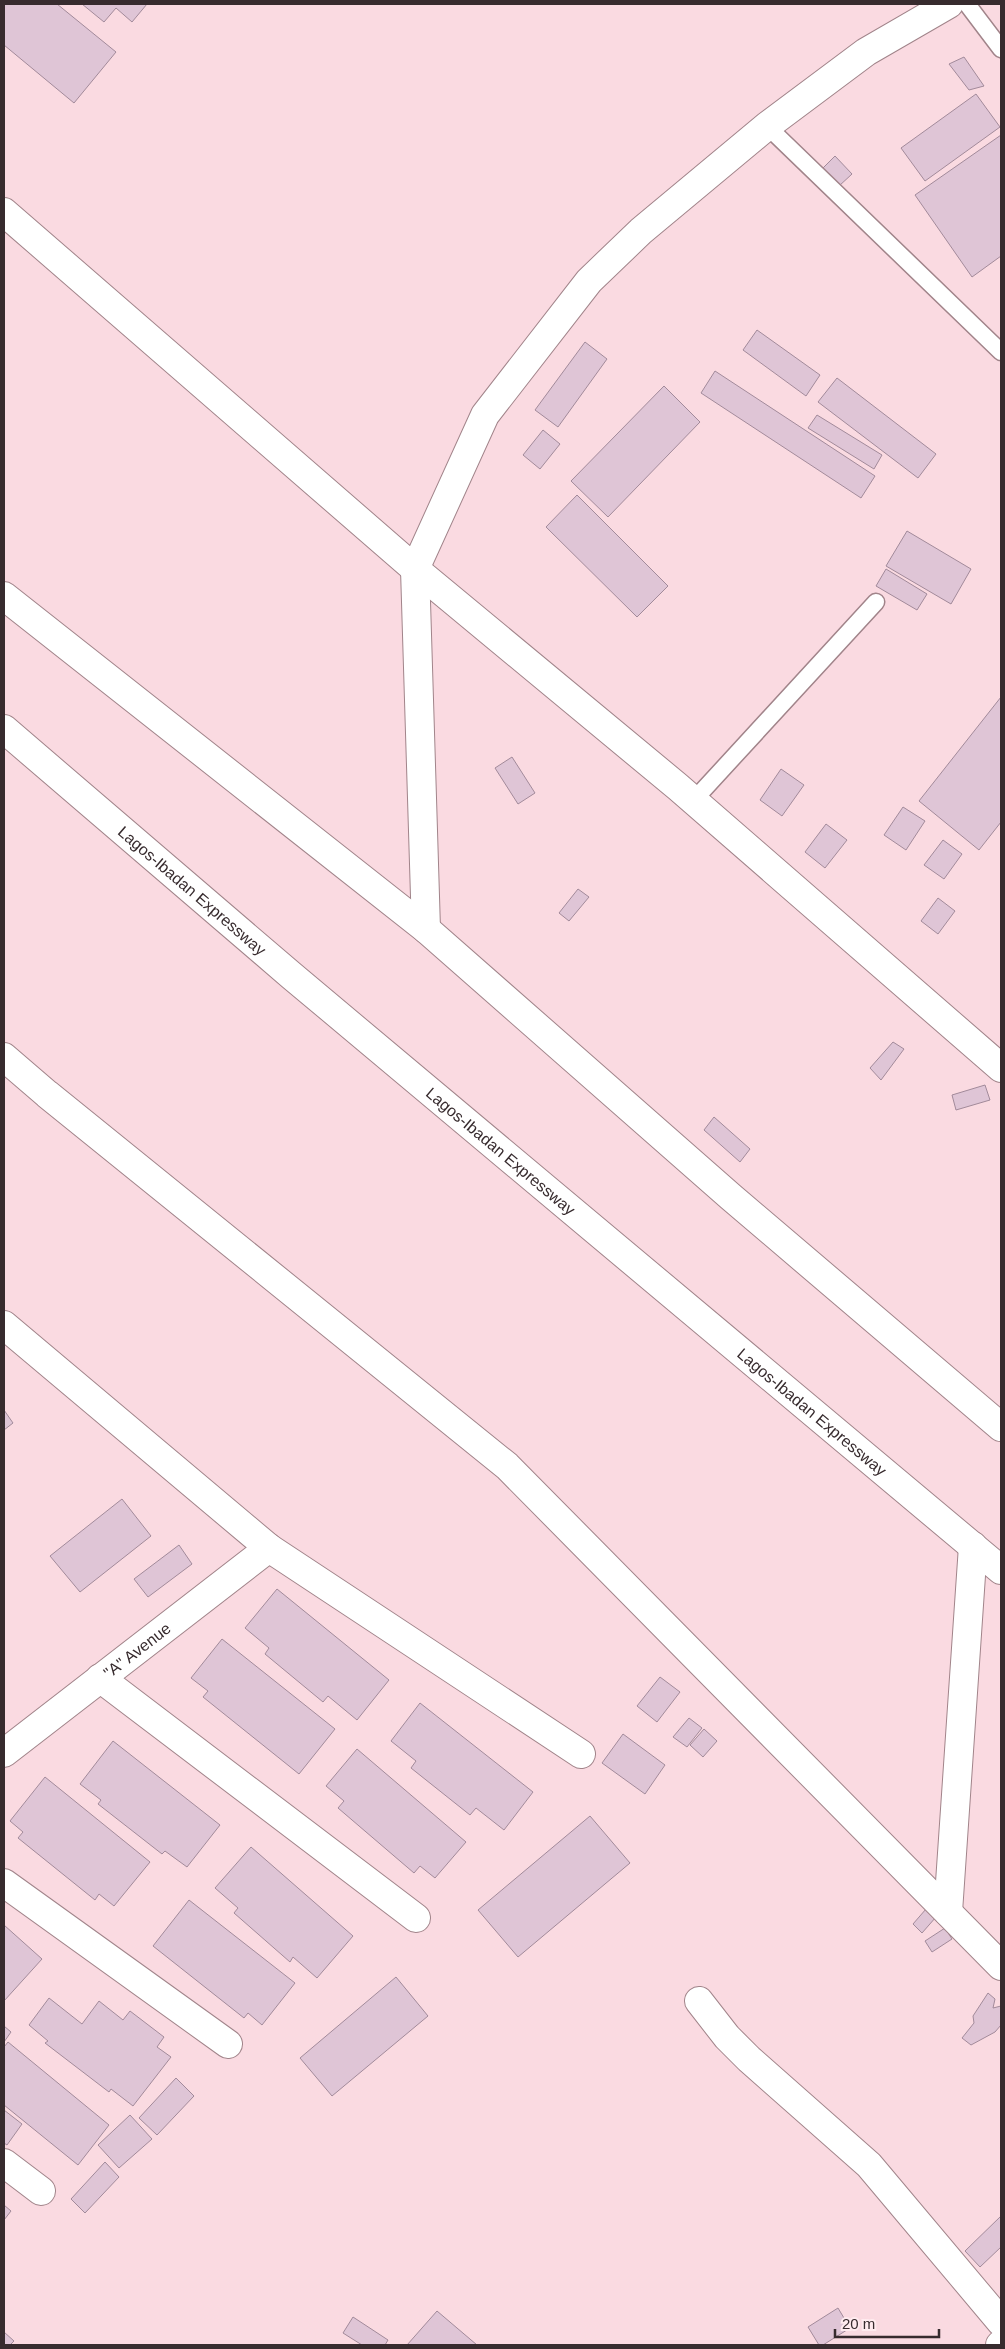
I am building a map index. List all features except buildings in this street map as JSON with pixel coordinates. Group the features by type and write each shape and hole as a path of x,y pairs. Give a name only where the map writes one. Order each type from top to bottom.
{"main road":[{"path":"426,929 415,569 485,415 589,281 641,231 767,126 866,52 948,4"},
{"path":"4,212 415,569 694,800 1001,1068"},
{"path":"4,596 426,929 731,1197 1001,1427"},
{"name":"Lagos-Ibadan Expressway","path":"4,729 292,976 1001,1570"},
{"path":"4,1056 55,1100 508,1466 1001,1966"},
{"path":"4,1325 269,1548 582,1754"},
{"path":"948,1912 973,1546"},
{"name":"\"A\" Avenue","path":"4,1753 269,1548"},
{"path":"100,1678 416,1918"},
{"path":"4,1883 228,2044"},
{"path":"699,2001 727,2037 749,2060 869,2165 1001,2322"},
{"path":"4,2163 41,2191"}],"lane":[{"path":"967,4 1001,48"},
{"path":"767,126 1001,352"},
{"path":"694,800 876,602"}]}
